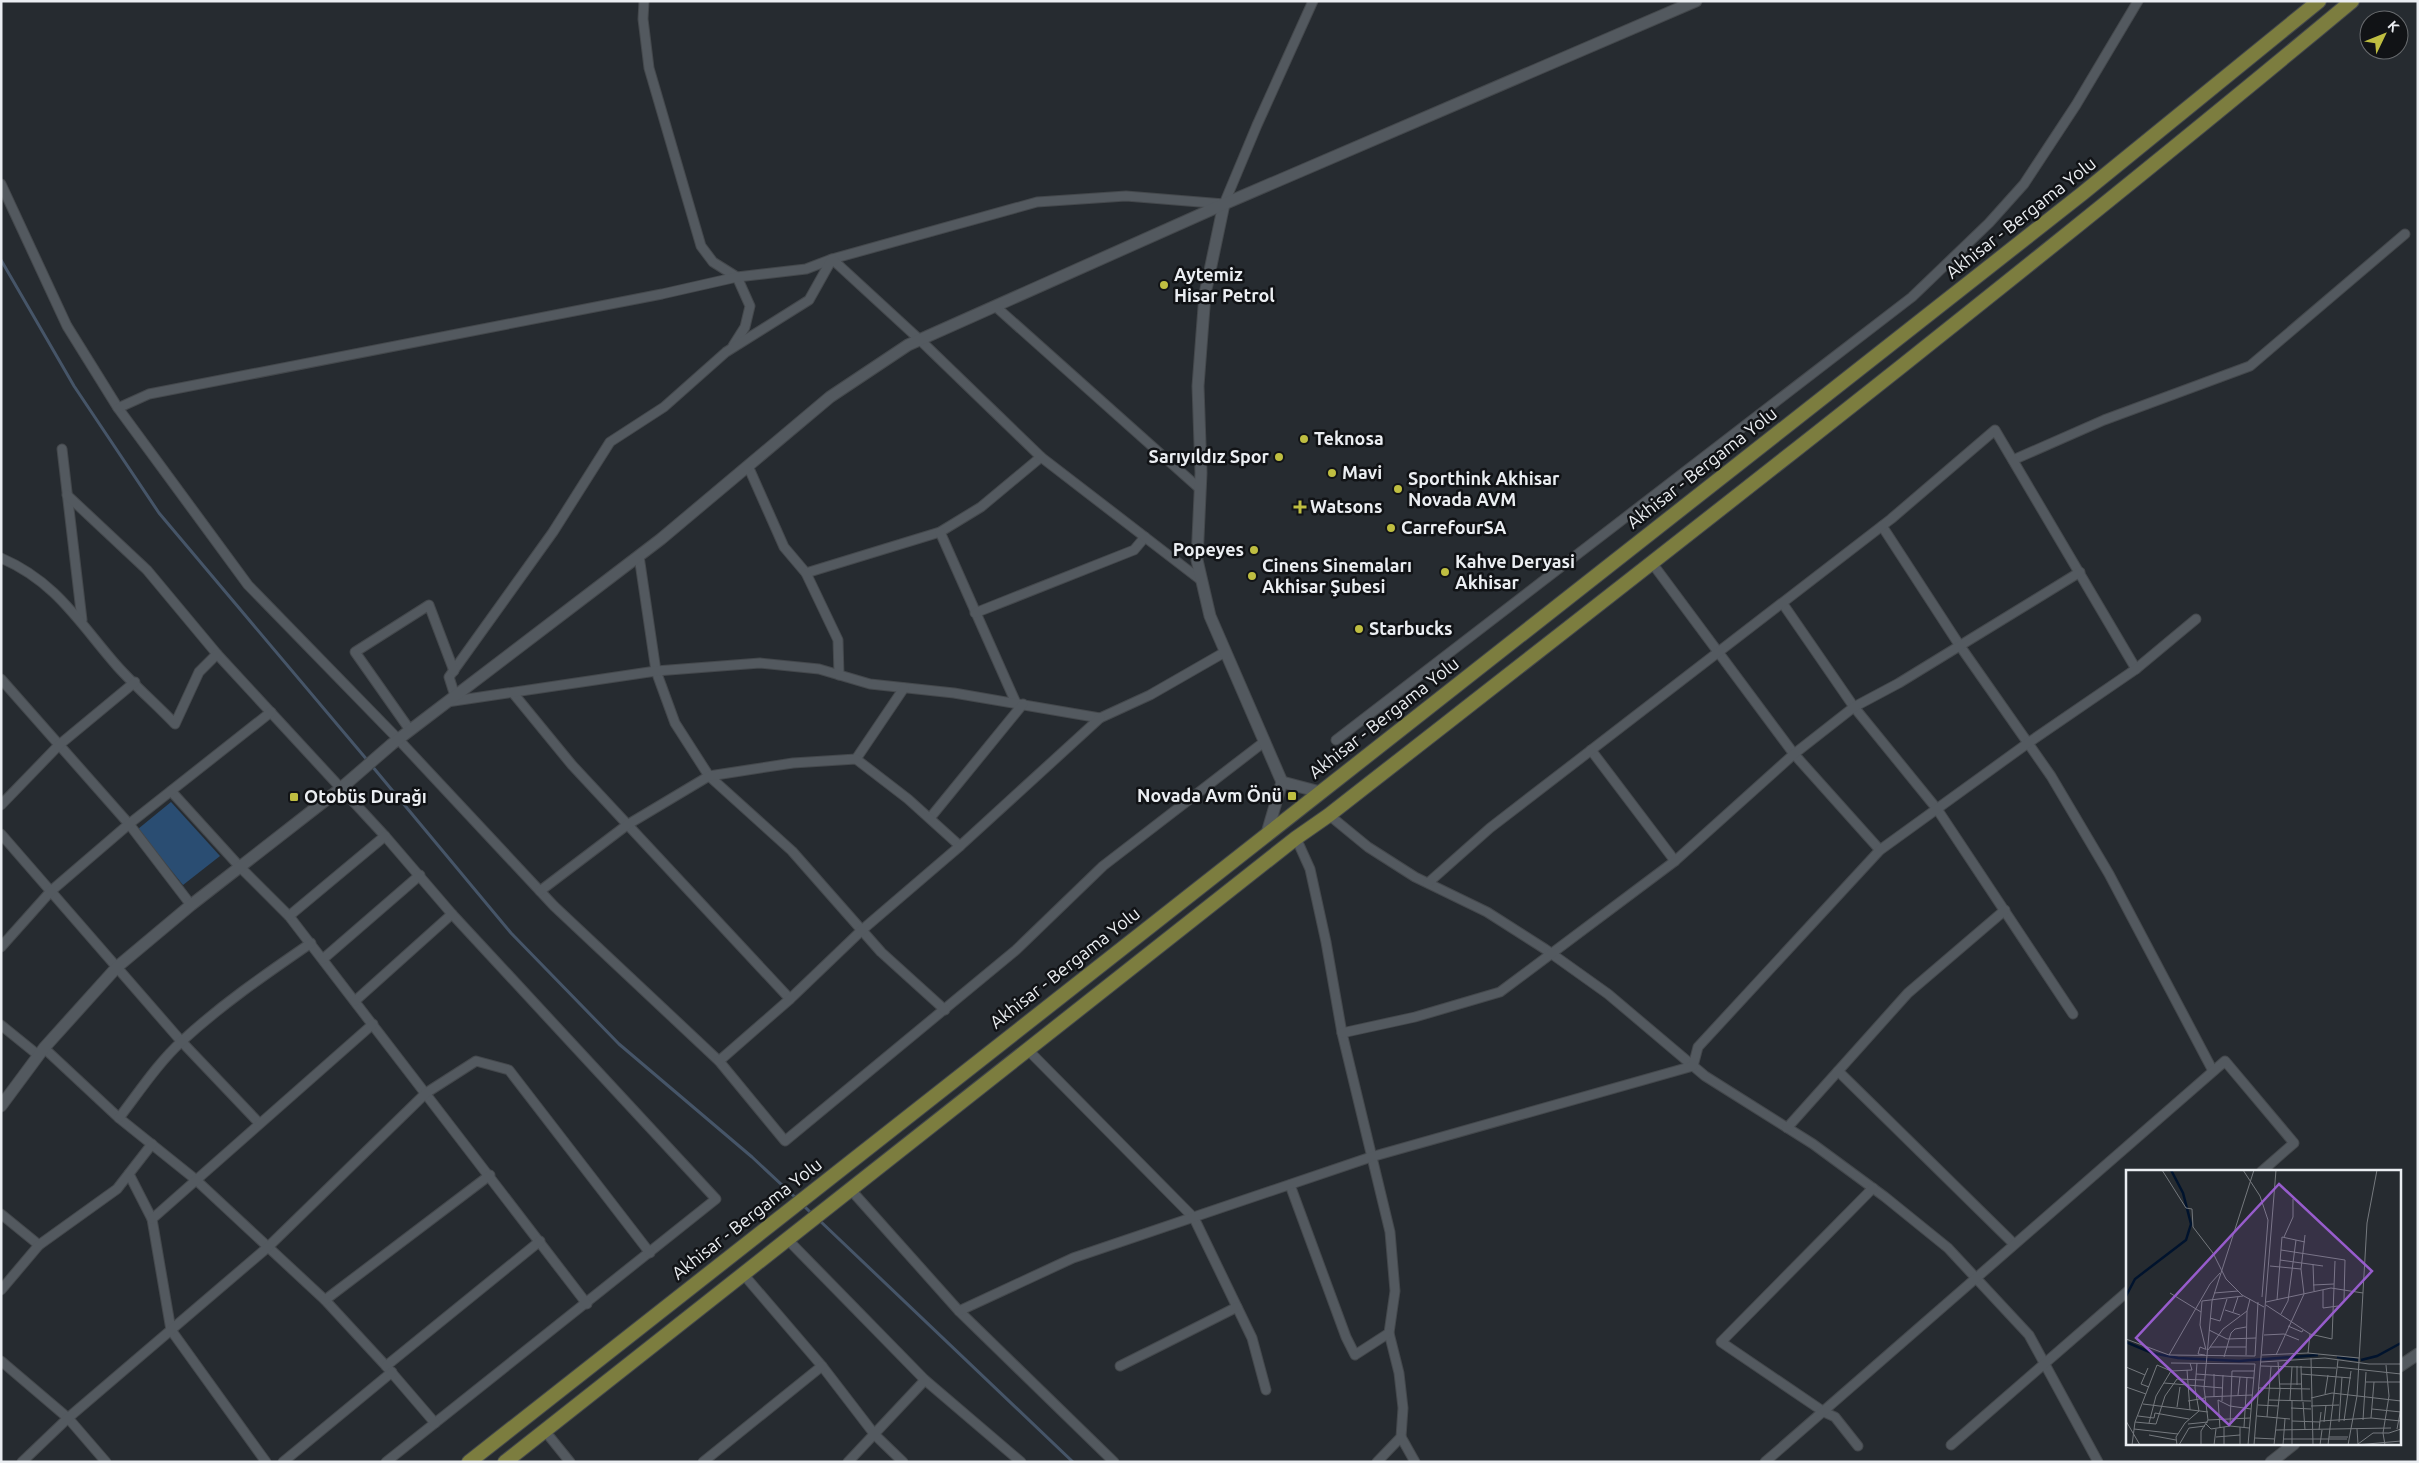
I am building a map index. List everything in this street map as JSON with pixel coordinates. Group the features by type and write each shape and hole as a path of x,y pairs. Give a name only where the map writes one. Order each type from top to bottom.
{"main road":[{"name":"Akhisar - Bergama Yolu","path":"469,1462 1267,833 2076,200 2319,1"},
{"path":"505,1462 1296,838 1329,815 1652,563 2192,134 2352,1"}],"street":[{"path":"644,1 643,19 649,68 700,246 713,262 737,277 750,306 745,327 731,349"},
{"path":"1267,833 1282,782 1210,616 1197,560 1200,490 1198,386 1205,294 1224,204 1313,1"},
{"path":"1,1106 41,1052 117,967 191,905 340,788 358,771 410,730 639,556 830,397 908,345 1224,204 1696,1"},
{"path":"1336,740 1912,297 1989,223 2024,184 2076,105 2138,1"},
{"path":"1,184 67,326 118,408 248,585 395,742 540,891 718,1061 785,1141 1016,950 1103,866 1264,742"},
{"path":"118,408 149,394 662,294 737,277 806,269 832,259 1037,202 1126,196 1224,204"},
{"path":"2013,460 2104,420 2250,366 2406,234"},
{"path":"832,259 920,340 1041,457 1202,581"},
{"path":"450,699 449,677 553,532 610,442 664,407 731,349 809,300 832,259"},
{"path":"995,306 1200,490"},
{"path":"1428,883 1490,828 1686,676 1720,653 1882,526 1995,430 2136,669"},
{"path":"62,450 82,621"},
{"path":"806,573 940,532 981,506 1041,457"},
{"path":"748,466 784,547 806,573 838,640 839,675"},
{"path":"67,495 147,570 217,654 385,836 452,914 716,1199 587,1304 386,1462"},
{"path":"1882,526 1960,646 2051,776 2109,874 2213,1072"},
{"path":"940,532 975,612 1020,704"},
{"path":"975,612 1134,550 1144,537"},
{"path":"639,556 656,671 675,723 709,776 792,851 882,952 945,1010"},
{"path":"1,558 22,567 67,604 119,668 175,724 199,672 217,654"},
{"path":"1652,563 1794,754 1880,850"},
{"path":"1342,1033 1415,1017 1500,992 1550,952 1675,861 1794,754 1854,706 1900,683 2080,572"},
{"path":"1782,604 1854,706 1937,809 2073,1014"},
{"path":"410,730 355,652 429,605 454,671"},
{"path":"1693,1066 1698,1047 1880,850 2028,743 2136,669 2196,618"},
{"path":"718,1061 790,1000 862,930 960,846 1100,718 1150,695 1225,652"},
{"path":"450,699 513,692 656,671 760,663 819,669 870,684 1020,704 1100,718"},
{"path":"1,679 129,824 191,905"},
{"path":"1,805 59,745 135,682"},
{"path":"856,759 904,688"},
{"path":"513,692 572,765 790,1000"},
{"path":"930,818 1020,704"},
{"path":"1,947 51,891 129,824 271,712"},
{"path":"1591,750 1675,861"},
{"path":"540,891 628,825 709,776 793,762 856,759 908,799 960,846"},
{"path":"1282,782 1320,792"},
{"path":"171,791 240,867 289,916 490,1175 587,1304"},
{"path":"1329,815 1368,847 1428,883 1487,912 1550,952 1608,994 1693,1066 1873,1188 1948,1248 2029,1335 2098,1462"},
{"path":"1,834 181,1041 259,1124"},
{"path":"289,916 385,836"},
{"path":"1296,838 1310,869 1326,942 1342,1033 1390,1232 1395,1291 1389,1333 1399,1373 1403,1408 1401,1436 1416,1462"},
{"path":"323,959 420,875"},
{"path":"1787,1128 1908,993 2005,910"},
{"path":"355,1001 452,914"},
{"path":"119,1118 155,1070 181,1041 238,993 311,944"},
{"path":"152,1219 373,1024"},
{"path":"1,1026 41,1052 119,1118 196,1179 325,1300 389,1369 435,1423"},
{"path":"1028,1050 1194,1218 1252,1338 1266,1390"},
{"path":"22,1462 68,1418 268,1247 426,1093 476,1061 509,1070 650,1253"},
{"path":"1765,1462 2225,1061 2294,1142 2263,1170"},
{"path":"959,1311 1073,1258 1371,1157 1693,1066"},
{"path":"1838,1071 2014,1244"},
{"path":"1,1290 39,1246 118,1189 152,1144"},
{"path":"129,1174 152,1219 171,1330 266,1462"},
{"path":"325,1300 490,1175"},
{"path":"1290,1186 1346,1337 1355,1354 1389,1333"},
{"path":"1858,1446 1835,1416 1824,1412 1721,1342 1873,1188"},
{"path":"851,1190 959,1311 1114,1462"},
{"path":"1,1214 39,1246"},
{"path":"788,1240 925,1380 1020,1462"},
{"path":"283,1462 540,1241"},
{"path":"744,1275 822,1366 875,1435 903,1462"},
{"path":"1951,1445 2126,1293"},
{"path":"1120,1366 1237,1308"},
{"path":"2402,1365 2418,1354"},
{"path":"1,1361 68,1418 106,1462"},
{"path":"703,1462 822,1366"},
{"path":"848,1462 925,1380"},
{"path":"545,1431 570,1462"},
{"path":"1377,1462 1401,1436"},
{"path":"2270,1462 2291,1446"}],"shaded area":[{"path":"171,802 220,856 183,885 138,829"}],"waterway":[{"path":"1,260 74,386 159,513 368,761"},
{"path":"372,766 511,933 619,1044 752,1157 797,1199"},
{"path":"803,1205 813,1215"},
{"path":"818,1219 1073,1462"}],"place":[{"name":"Aytemiz Hisar Petrol","path":"1164,285"},
{"name":"Teknosa","path":"1304,439"},
{"name":"Sarıyıldız Spor","path":"1279,457"},
{"name":"Mavi","path":"1332,473"},
{"name":"Sporthink Akhisar Novada AVM","path":"1398,489"},
{"name":"Watsons","path":"1300,507"},
{"name":"CarrefourSA","path":"1391,528"},
{"name":"Popeyes","path":"1254,550"},
{"name":"Kahve Deryasi Akhisar","path":"1445,572"},
{"name":"Cinens Sinemaları Akhisar Şubesi","path":"1252,576"},
{"name":"Starbucks","path":"1359,629"},
{"name":"Novada Avm Önü","path":"1292,796"},
{"name":"Otobüs Durağı","path":"294,797"}]}
